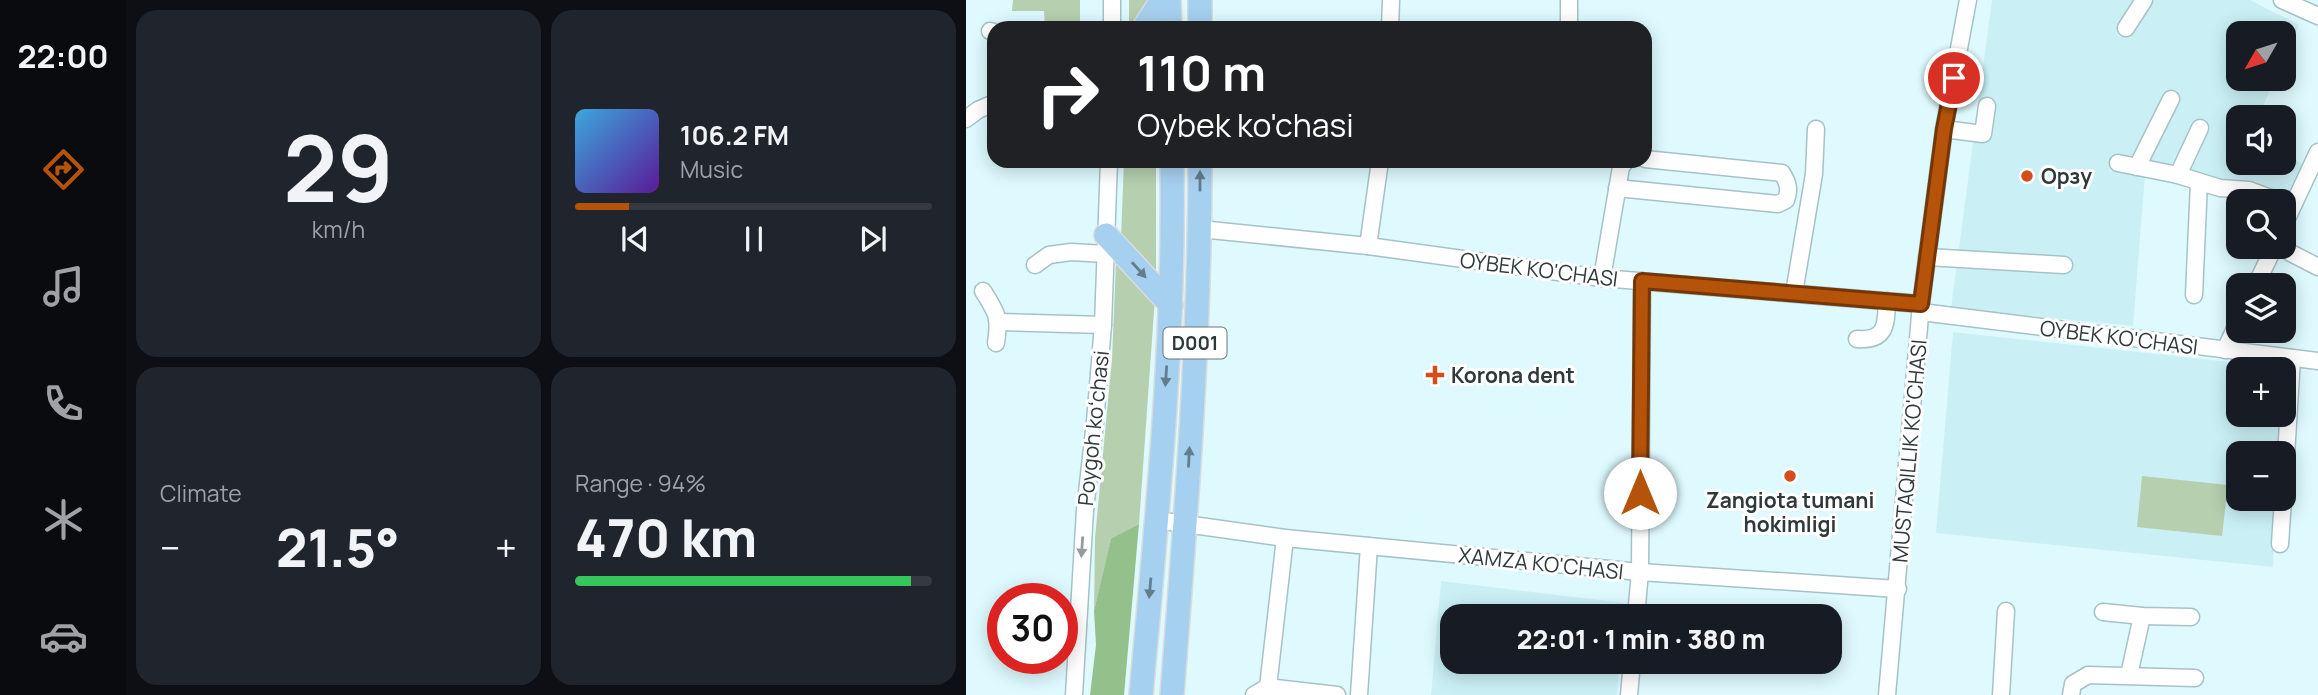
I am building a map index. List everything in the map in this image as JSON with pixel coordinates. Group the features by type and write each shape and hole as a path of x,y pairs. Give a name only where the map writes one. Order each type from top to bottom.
{"highway":[{"path":"1148,21 1162,0"},
{"path":"1169,0 1170,21"},
{"path":"1200,0 1200,21"},
{"name":"D001","path":"1141,695 1157,520 1171,305 1172,168"},
{"name":"D001","path":"1172,695 1186,525 1200,229 1200,168"},
{"path":"1106,244 1171,305"}],"street":[{"path":"1112,0 1112,21"},
{"path":"1390,21 1391,0"},
{"path":"1569,0 1569,21"},
{"name":"MUSTAQILLIK KO'CHASI","path":"1887,695 1921,308 1944,129 1968,0"},
{"path":"2126,28 2144,0"},
{"path":"2282,0 2318,16"},
{"path":"2137,167 2171,99"},
{"path":"966,119 987,106"},
{"path":"1944,129 1983,134 1987,106"},
{"path":"2178,175 2200,128"},
{"path":"1794,293 1814,174 1816,129"},
{"path":"2295,189 2318,152"},
{"path":"1617,188 1778,204 1786,200 1789,191 1782,173 1652,160"},
{"path":"2118,163 2178,175 2220,188 2234,189"},
{"name":"Poygoh koʻchasi","path":"1074,695 1085,510 1103,325 1109,168"},
{"path":"1368,246 1379,168"},
{"path":"1602,278 1621,168"},
{"path":"2194,295 2199,182"},
{"name":"OYBEK KO'CHASI","path":"1200,229 1368,246 1602,278 1887,301 1921,308 2284,357"},
{"path":"1035,265 1049,255 1106,244"},
{"path":"2296,256 2318,267"},
{"path":"1927,257 2064,265"},
{"path":"1637,604 1640,572 1642,281"},
{"path":"983,291 997,312 999,322 996,343"},
{"path":"1857,339 1867,339 1880,334 1885,327 1887,301"},
{"path":"999,322 1103,325"},
{"path":"2225,350 2228,343"},
{"name":"OYBEK KO'CHASI","path":"2296,358 2318,360"},
{"path":"2280,544 2282,511"},
{"name":"XAMZA KO'CHASI","path":"1157,520 1285,538 1640,572 1898,589"},
{"path":"1285,538 1261,691 1337,695"},
{"path":"1359,695 1369,546"},
{"path":"2001,695 2006,611"},
{"path":"2103,612 2191,617"},
{"path":"2129,675 2142,616"},
{"path":"1629,695 1631,674"},
{"path":"2071,695 2073,684 2088,675 2195,677"}],"shaded area":[{"path":"1992,0 2250,0 2291,21 2226,21 2226,91 2270,91 2263,105 2226,105 2226,175 2296,175 2296,160 2304,165 2293,189 2226,189 2226,193 2145,175 2133,326 1951,308"},
{"path":"1953,332 2226,362 2226,427 2281,427 2281,441 2226,441 2226,511 2276,511 2273,567 1936,533"},
{"path":"1441,581 1624,603 1440,604 1440,674 1618,674 1617,695 1431,695"}],"green space":[{"path":"1013,0 1080,0 1080,21 1045,21 1044,11 1012,11"},
{"path":"1129,0 1151,0 1139,21 1129,21"},
{"path":"1124,168 1156,168 1156,272 1121,238"},
{"path":"1121,259 1155,297 1139,524 1111,540 1094,611 1095,538 1112,359 1116,262"},
{"path":"2142,476 2226,485 2222,536 2137,527"},
{"path":"1139,524 1124,695 1090,695 1096,645 1094,611 1111,539"}],"place":[{"name":"Орзу","path":"2027,176"},
{"name":"Korona dent","path":"1435,375"},
{"name":"Zangiota tumani hokimligi","path":"1790,476"}],"route":[{"path":"1640,493 1642,281 1921,304 1944,129 1954,78"}]}
